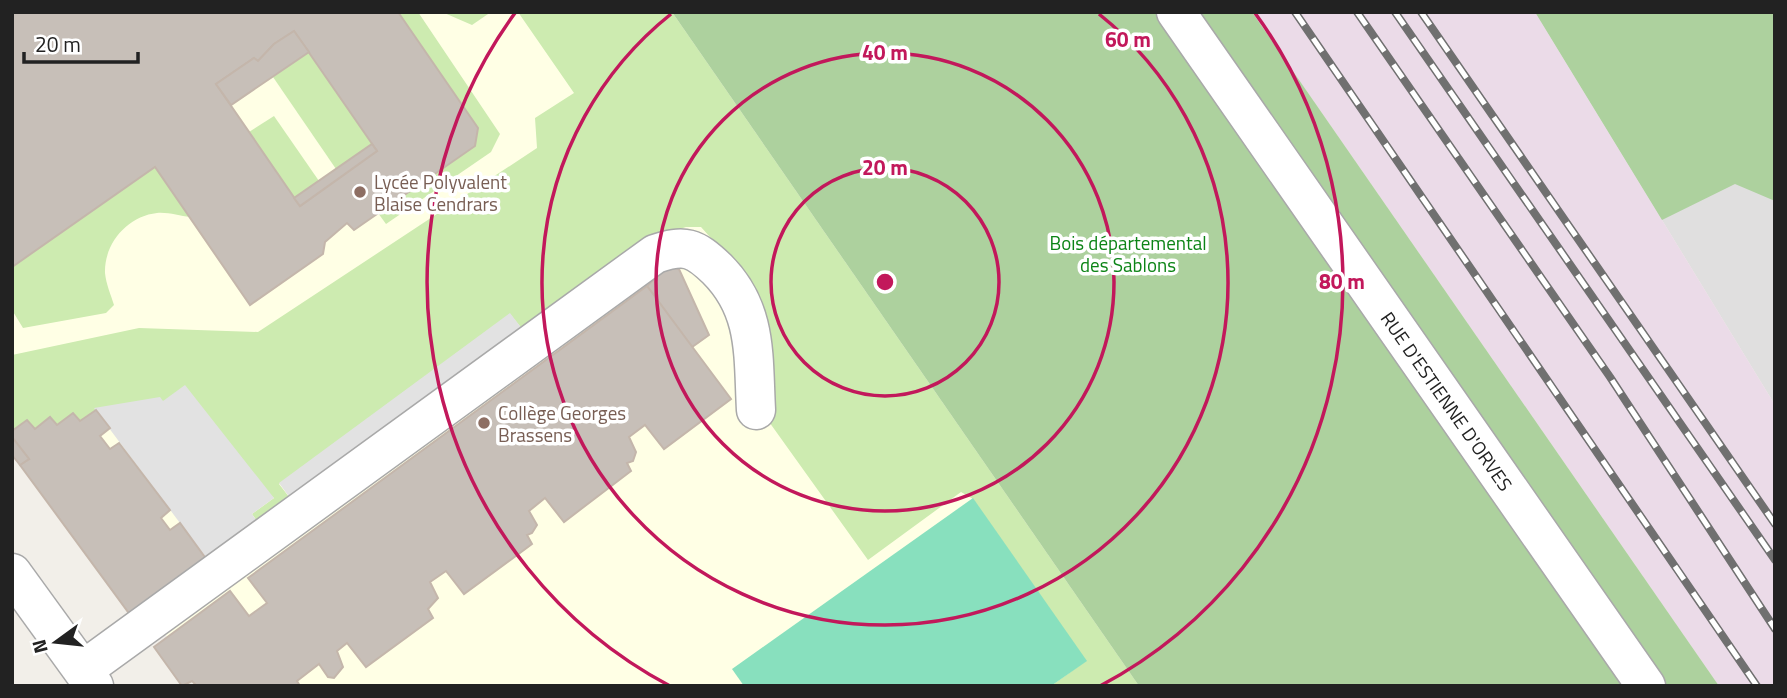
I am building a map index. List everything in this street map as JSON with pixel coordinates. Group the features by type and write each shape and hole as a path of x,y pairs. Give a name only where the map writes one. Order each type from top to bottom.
{"street":[{"name":"RUE D'ESTIENNE D'ORVES","path":"1176,12 1646,686"},
{"path":"12,573 89,678 655,254 677,247 694,250 735,287 752,333 756,410"}],"shaded area":[{"name":"Collège Georges Brassens","path":"12,12 672,12 1139,686 197,686 192,681 182,686 154,647 167,637 149,611 131,616 12,455"},
{"path":"1252,12 1535,12 1775,405 1775,686 1719,686"},
{"path":"1535,12 1775,12 1775,405 1662,220"},
{"path":"510,313 539,351 224,582 94,408 160,397 163,401 185,385 274,498 252,514 261,527 296,506 279,483"}],"green space":[{"path":"398,12 418,12 500,134 491,152 386,224 378,213 475,145 478,128"},
{"path":"442,12 491,12 472,25"},
{"path":"518,12 672,12 1139,686 1051,686 1086,661 973,499 961,492 868,560 767,419 737,267 701,227 686,227 665,234 527,335 510,314 279,484 296,506 261,527 252,514 274,498 163,401 96,410 80,421 73,413 57,425 50,417 35,429 12,431 12,355 139,328 258,332 537,148 535,118 574,93"},
{"name":"Bois départemental des Sablons","path":"672,12 1252,12 1719,686 1139,686"},
{"path":"1535,12 1775,12 1775,201 1735,184 1662,220"},
{"path":"309,52 372,144 336,169 273,77"},
{"path":"274,116 319,181 294,198 249,132"},
{"path":"155,167 190,217 161,213 146,215 136,219 120,233 113,242 106,262 105,273 114,305 106,313 23,328 12,310 12,267"},
{"path":"973,498 1087,661 1051,686 744,686 732,669"}],"building":[{"path":"12,12 398,12 478,128 475,146 354,230 347,223 325,242 323,254 250,305 155,167 12,267","holes":["294,31 377,151 300,206 216,84 254,58 258,61 274,44"]},
{"path":"294,31 309,52 231,105 216,84 254,58 258,61 274,44"},
{"path":"372,144 377,151 300,206 294,198"},
{"path":"665,269 679,269 709,335 692,347 647,286"},
{"path":"647,286 731,399 664,449 645,425 629,437 636,452 633,461 627,463 631,471 564,522 545,498 529,511 537,525 532,533 527,535 532,544 464,594 446,571 430,582 438,598 428,609 433,618 366,667 347,643 337,651 343,667 334,678 328,677 319,664 297,681 300,686 197,686 192,681 182,686 154,647 230,591 249,616 267,603 248,578"},
{"path":"96,410 110,428 100,436 110,449 119,443 170,510 161,518 170,530 180,523 207,560 131,616 20,465 29,459 12,437 12,431 27,420 35,429 50,417 57,425 73,413 80,421"},
{"path":"12,437 29,459 20,465 12,455"}],"railway":[{"path":"1295,12 1757,686"},
{"path":"1357,12 1610,377 1775,629"},
{"path":"1395,12 1775,560"},
{"path":"1421,12 1775,524"}],"place":[{"name":"Lycée Polyvalent Blaise Cendrars","path":"360,192"},
{"name":"Collège Georges Brassens","path":"484,423"}]}
